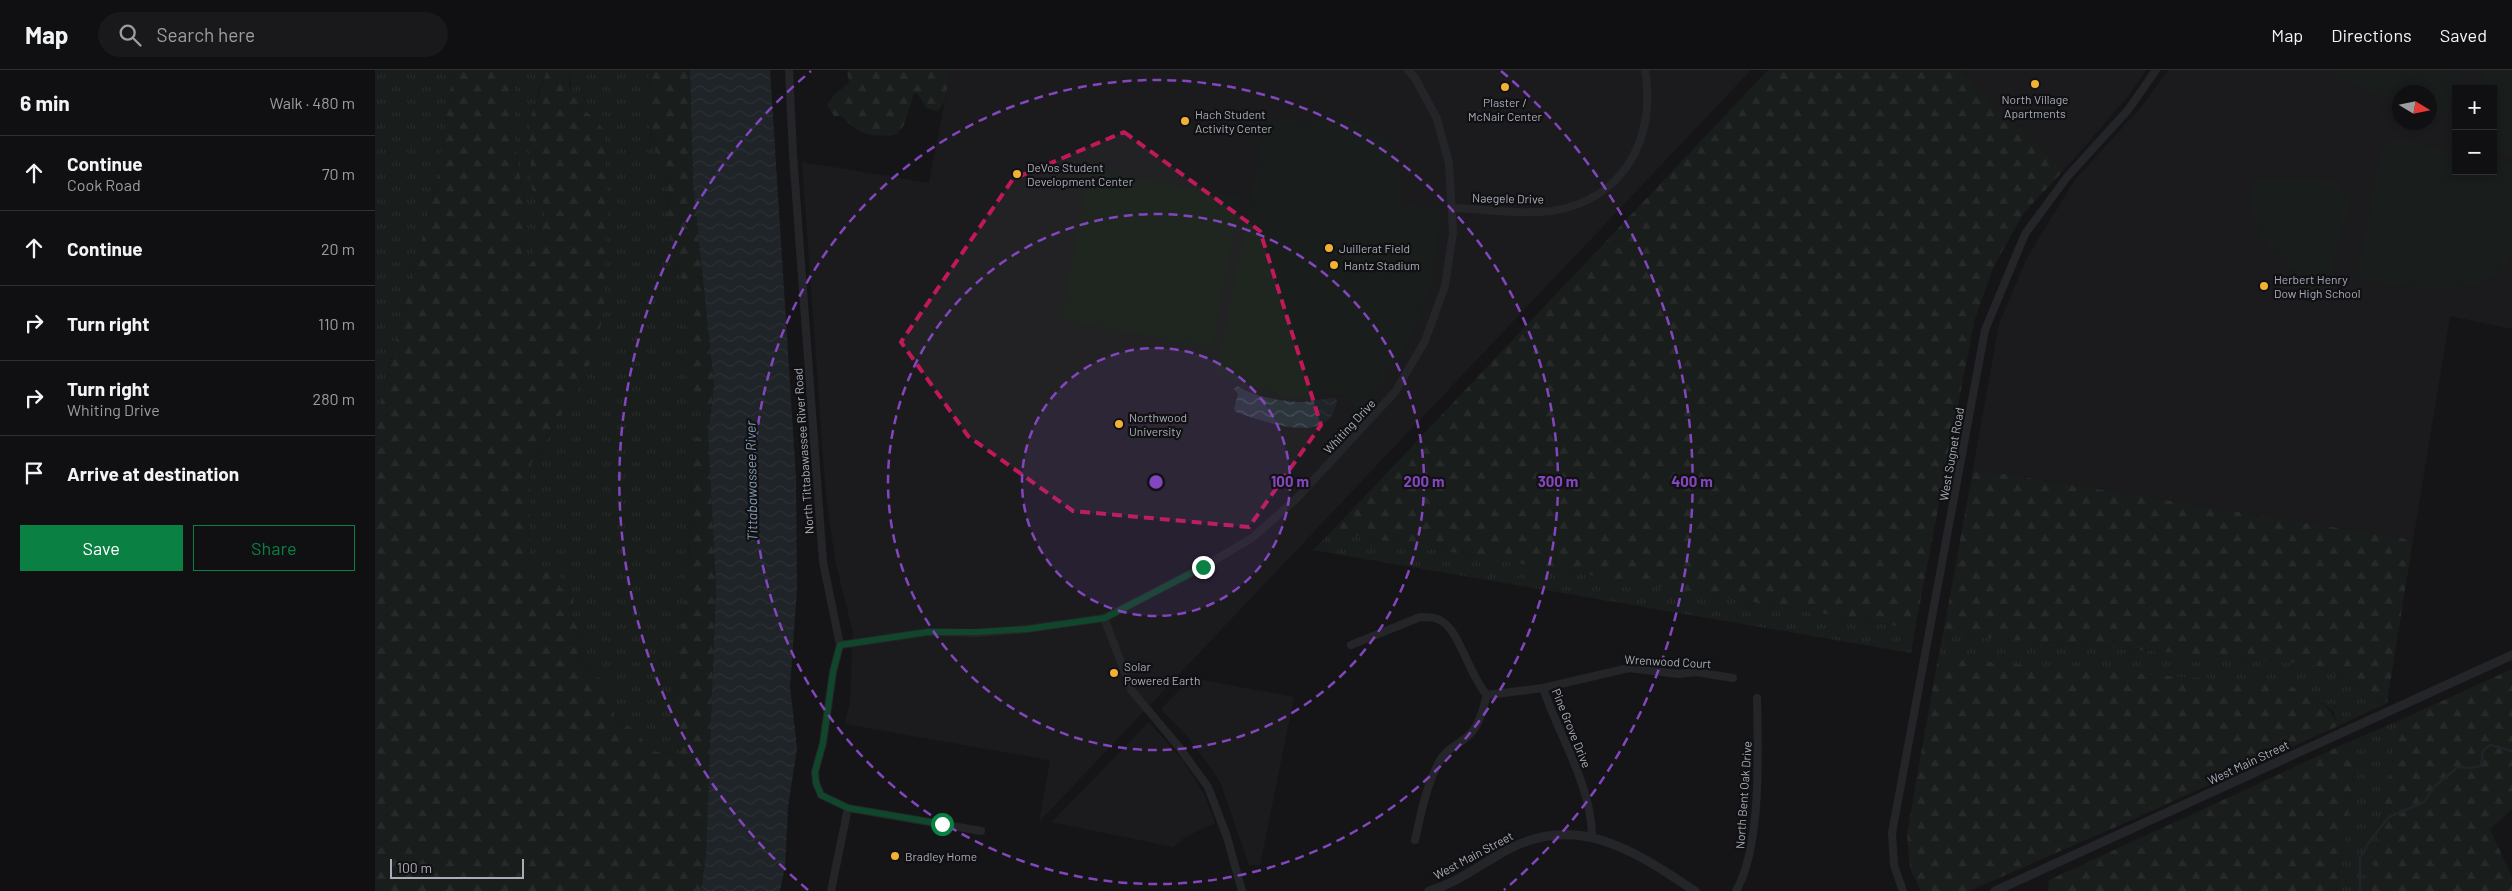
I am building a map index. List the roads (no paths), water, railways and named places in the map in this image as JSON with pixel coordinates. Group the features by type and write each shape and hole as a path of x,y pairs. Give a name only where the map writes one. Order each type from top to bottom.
{"street":[{"name":"North Tittabawassee River Road","path":"789,70 822,553 840,645 833,672 823,743 815,772 816,783 821,795 848,808 981,830"},
{"name":"Whiting Drive","path":"840,645 928,632 1027,629 1105,618 1203,567 1252,538 1295,500 1373,418 1395,392 1412,367 1437,314 1450,261 1453,208 1449,163 1444,140 1427,99 1415,78 1407,70"},
{"name":"Naegele Drive","path":"1453,208 1531,212 1553,211 1591,196 1612,184 1634,157 1644,133 1648,88 1645,70"},
{"name":"West Sugnet Road","path":"1903,891 1894,865 1892,833 1985,330 2025,234 2067,177 2128,110 2156,70"},
{"path":"1351,646 1421,617 1433,617 1444,622 1451,630 1478,686 1487,695 1480,720 1470,734 1451,747 1439,761 1425,798 1415,840"},
{"path":"1105,618 1132,691 1179,747 1208,787 1227,837 1242,891"},
{"name":"West Main Street","path":"1995,891 2512,655"},
{"name":"Wrenwood Court","path":"1543,688 1629,668 1678,674 1696,672 1733,678"},
{"name":"Pine Grove Drive","path":"1487,695 1498,696 1543,688 1553,718 1586,793 1591,810 1592,837"},
{"name":"North Bent Oak Drive","path":"1737,891 1749,862 1758,766 1757,698"},
{"path":"831,891 848,808"},
{"name":"West Main Street","path":"1429,891 1454,882 1511,848 1531,840 1555,835 1592,837 1630,849 1695,891"}],"water":[{"name":"Tittabawassee River","path":"690,70 770,70 796,478 797,589 790,687 797,748 788,807 785,866 780,891 701,891 706,854 716,587 708,434 714,385 693,185"},
{"path":"1238,386 1251,393 1277,400 1301,402 1336,398 1337,401 1329,419 1320,425 1297,428 1270,423 1236,412 1234,409 1238,394 1234,389"}],"waterway":[{"path":"2360,891 2360,858 2369,842 2389,817 2424,802 2434,787 2458,767 2470,768 2481,766 2483,751 2490,745 2512,751"}],"place":[{"name":"North Village Apartments","path":"2035,84"},
{"name":"Plaster / McNair Center","path":"1505,87"},
{"name":"Hach Student Activity Center","path":"1185,121"},
{"name":"DeVos Student Development Center","path":"1017,174"},
{"name":"Juillerat Field","path":"1329,248"},
{"name":"Hantz Stadium","path":"1334,265"},
{"name":"Herbert Henry Dow High School","path":"2264,286"},
{"name":"Northwood University","path":"1119,424"},
{"name":"Solar Powered Earth","path":"1114,673"},
{"name":"Bradley Home","path":"895,856"}]}
